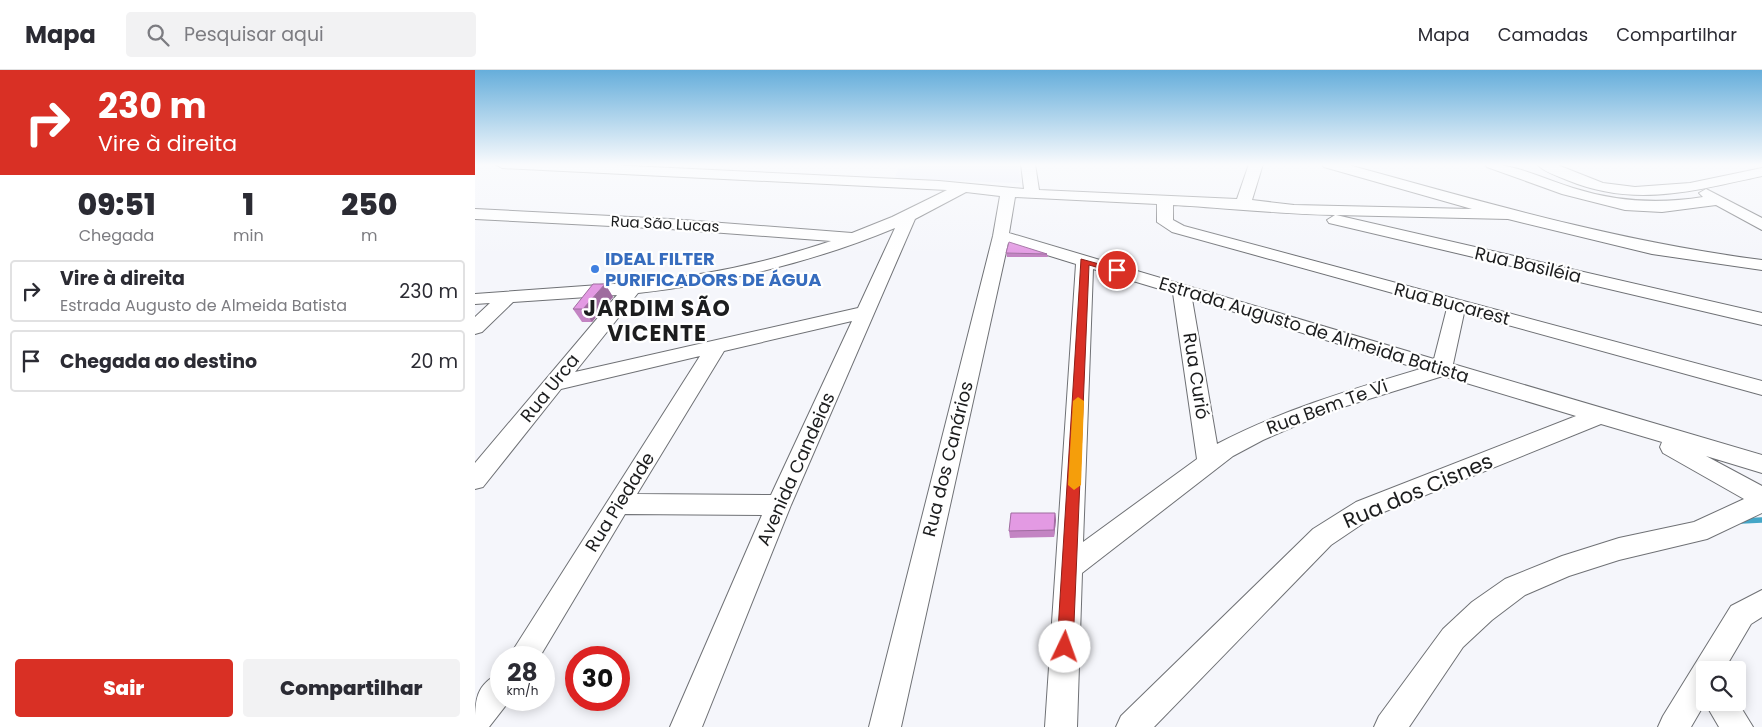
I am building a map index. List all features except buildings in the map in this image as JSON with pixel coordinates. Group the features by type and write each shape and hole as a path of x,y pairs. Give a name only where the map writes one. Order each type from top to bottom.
{"street":[{"path":"475,299 638,280 745,259 828,235 928,195"},
{"path":"475,285 638,280 683,282 740,271 793,258 856,238 910,213 936,195"},
{"name":"Rua dos Canários","path":"885,727 1001,236 1015,195"},
{"path":"1051,195 1243,204 1294,210 1508,214"},
{"path":"1243,204 1246,195"},
{"path":"1439,195 1508,214 1660,251 1762,265"},
{"path":"1586,195 1631,206 1665,207 1717,200"},
{"path":"1708,195 1762,225"},
{"name":"Rua Bucarest","path":"1165,200 1164,218 1170,226 1762,388"},
{"name":"Rua Basiléia","path":"1294,210 1762,319"},
{"name":"Avenida Candeias","path":"686,727 779,506 910,213"},
{"name":"Rua São Lucas","path":"475,214 856,238"},
{"name":"Estrada Augusto de Almeida Batista","path":"1001,236 1629,424"},
{"path":"1061,727 1085,261"},
{"name":"Rua Urca","path":"475,480 557,382 638,280"},
{"name":"Rua Curió","path":"1181,289 1209,462"},
{"path":"475,328 509,296"},
{"path":"1442,369 1457,305"},
{"path":"557,382 865,312"},
{"name":"Rua Piedade","path":"530,646 717,346"},
{"name":"Rua Bem Te Vi","path":"1069,568 1225,450 1288,418 1343,398 1442,369"},
{"name":"Rua dos Cisnes","path":"1132,727 1322,536 1337,525 1365,509 1599,416"},
{"path":"1629,424 1762,464"},
{"path":"1629,424 1762,498"},
{"path":"1390,727 1453,638 1482,612 1515,587 1562,567 1619,549 1698,532 1762,502"},
{"path":"619,504 779,506"},
{"path":"1718,661 1741,615 1762,602"},
{"path":"1674,727 1696,697"},
{"path":"475,720 490,702"},
{"path":"1727,711 1737,727"}],"waterway":[{"path":"1741,521 1762,520"}],"slow traffic":[{"path":"1074,485 1078,401"}],"place":[{"name":"IDEAL FILTER PURIFICADORS DE ÁGUA","path":"595,269"}],"district":[{"name":"JARDIM SÃO VICENTE","path":"657,320"}],"route":[{"path":"1065,647 1075,484 1085,261 1117,270"}]}
